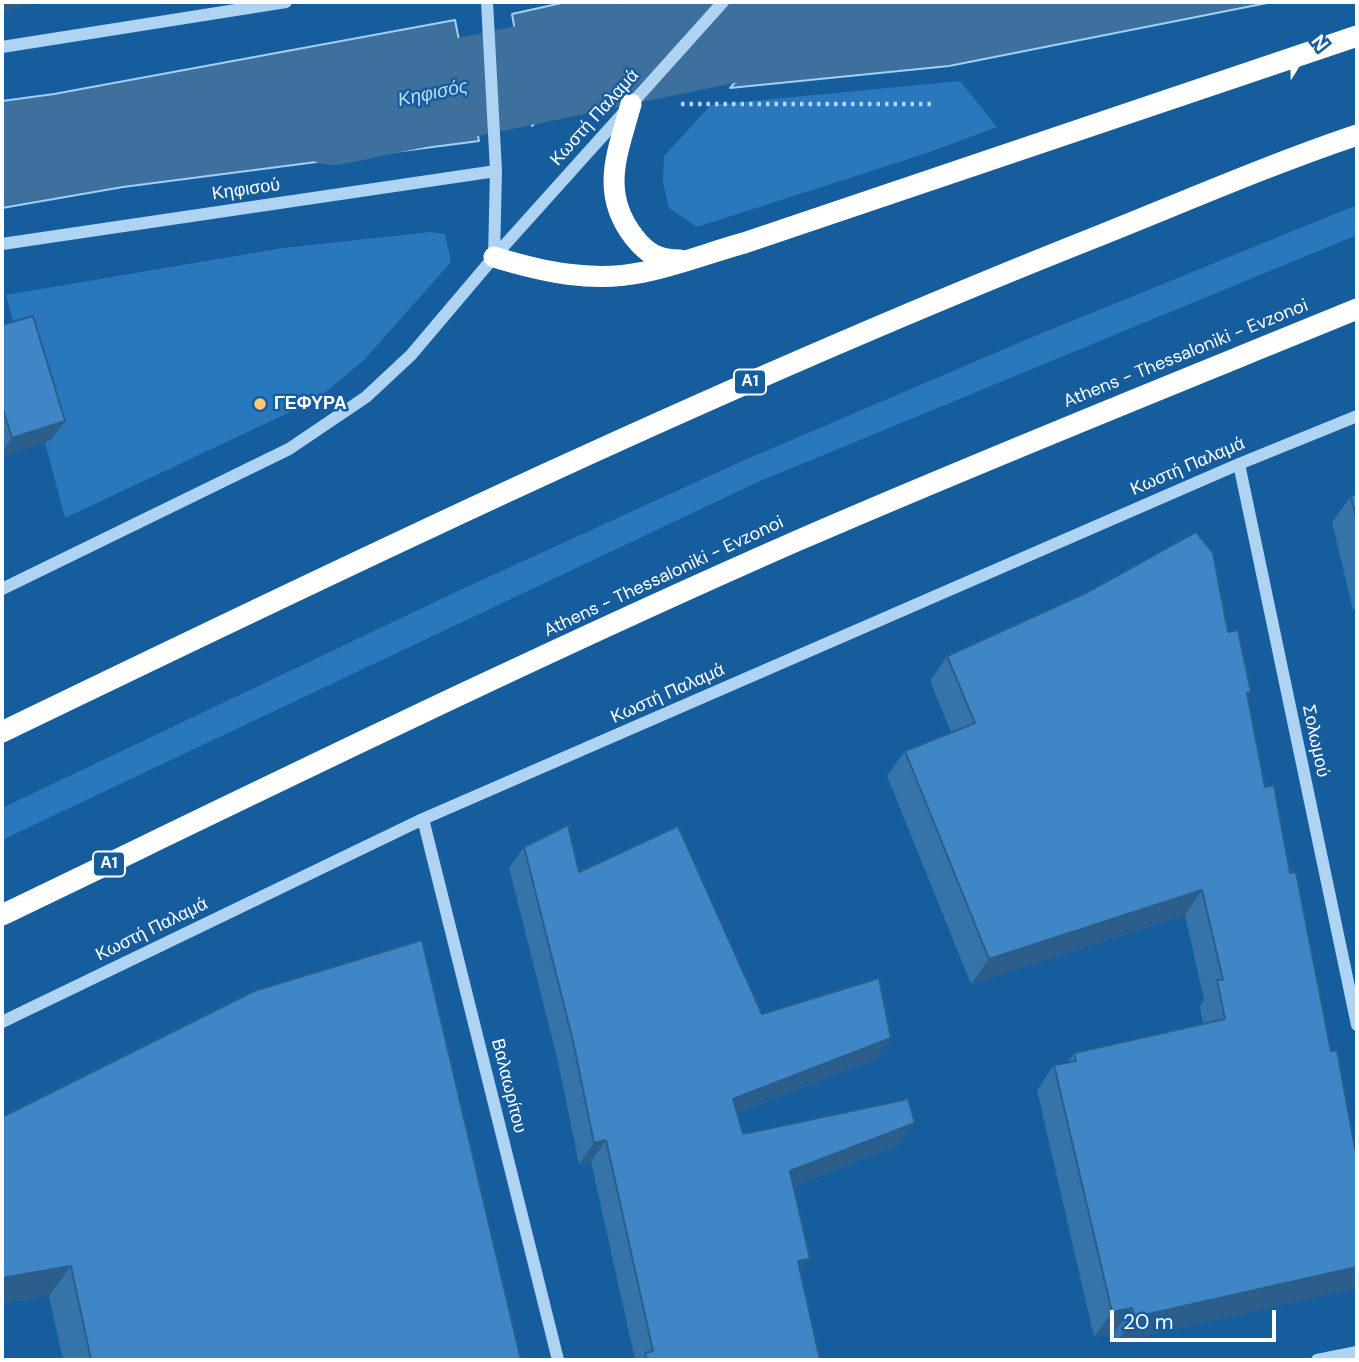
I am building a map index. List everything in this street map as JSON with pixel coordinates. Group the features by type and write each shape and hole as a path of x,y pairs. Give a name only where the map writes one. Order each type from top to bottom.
{"highway":[{"path":"494,257 540,271 592,276 644,272 744,243 1357,36"},
{"path":"631,103 615,169 616,206 629,230 649,251 663,260 686,260"},
{"name":"Α1","path":"2,732 694,405 1003,274 1357,135"},
{"name":"Athens - Thessaloniki - Evzonoi","path":"2,915 531,663 798,541 1357,309"}],"street":[{"path":"2,47 286,2"},
{"path":"487,2 496,171 494,257"},
{"name":"Κωστή Παλαμά","path":"2,589 289,449 366,397 411,355 494,257 723,2"},
{"name":"Κηφισού","path":"2,244 496,171"},
{"name":"Κωστή Παλαμά","path":"2,1022 424,819 1239,464 1357,416"},
{"name":"Σολωμού","path":"1239,464 1357,1025"},
{"name":"Βαλαωρίτου","path":"424,819 558,1360"},
{"path":"1317,1360 1357,1352"}],"path":[{"path":"631,103 934,104"}],"shaded area":[{"path":"960,81 997,127 927,153 697,227 669,208 663,182 664,156 711,105"},
{"path":"1357,205 1357,235 758,482 2,840 2,808 460,590 740,462 1030,338"},
{"path":"431,232 445,234 451,262 364,360 322,395 65,518 6,295 283,248"}],"water":[{"path":"566,2 654,2 532,126 512,14"},
{"path":"806,2 1272,2 949,66 730,88"},
{"path":"455,20 479,141 123,187 2,208 2,101 54,94"}],"building":[{"path":"33,316 65,421 12,438 2,409 2,325"},
{"path":"1357,494 1357,522 1351,496"},
{"path":"1196,532 1213,553 1228,632 1238,630 1251,692 1247,693 1265,787 1274,785 1290,873 1296,872 1331,1051 1337,1050 1357,1159 1357,1267 1135,1317 1132,1308 1112,1312 1054,1065 1076,1061 1074,1053 1225,1019 1217,980 1223,980 1202,890 989,959 905,751 975,723 947,656 1088,592"},
{"path":"568,825 579,872 678,826 762,1014 879,978 891,1038 733,1099 743,1134 908,1099 915,1123 790,1171 810,1259 798,1261 820,1360 647,1360 645,1353 653,1351 606,1140 594,1143 573,1041 524,847"},
{"path":"422,940 521,1360 91,1360 71,1266 2,1278 2,1117 254,991"}],"waterway":[{"name":"Κηφισός","path":"333,115 748,29 860,2"}],"place":[{"name":"ΓΕΦΥΡΑ","path":"260,404"}]}
